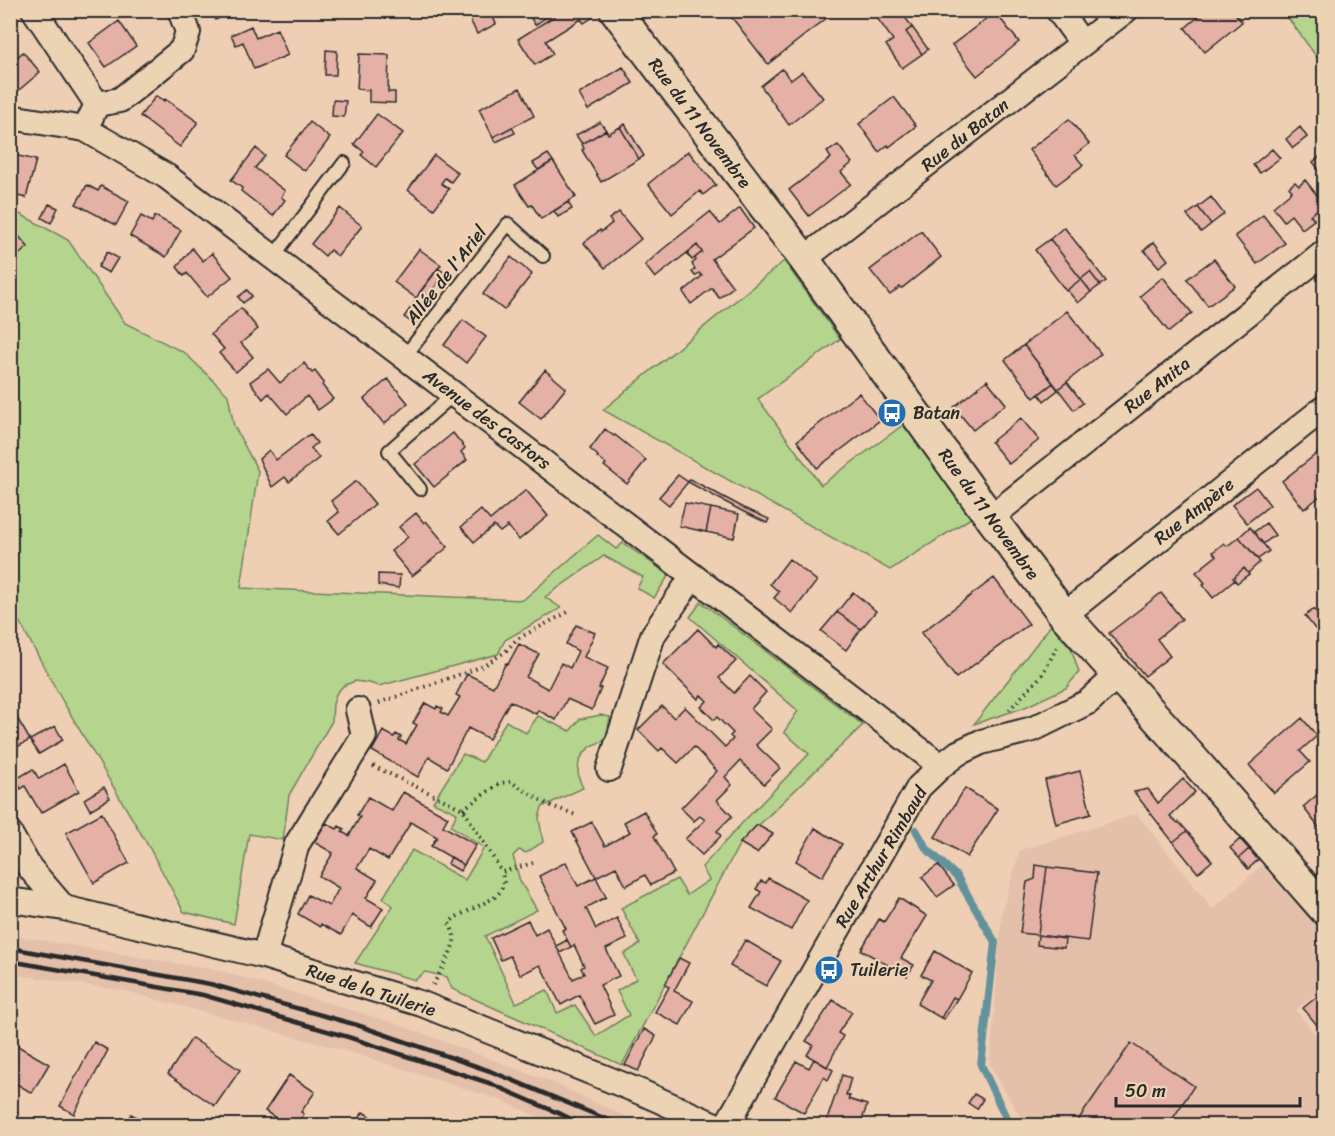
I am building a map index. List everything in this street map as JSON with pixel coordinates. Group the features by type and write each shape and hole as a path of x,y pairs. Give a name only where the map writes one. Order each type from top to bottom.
{"street":[{"path":"34,10 97,104"},
{"path":"97,104 120,100 182,51 188,32 180,10"},
{"name":"Rue du 11 Novembre","path":"615,10 804,259 990,518 1064,615 1324,909"},
{"path":"1058,10 1083,43"},
{"name":"Rue du Batan","path":"804,259 1126,10"},
{"path":"85,129 97,104"},
{"name":"Avenue des Castors","path":"10,117 85,129 166,176 941,766"},
{"name":"Rue Anita","path":"990,518 1324,253"},
{"name":"Rue Ampère","path":"1064,615 1324,408"},
{"path":"609,769 652,635 693,576"},
{"name":"Rue Arthur Rimbaud","path":"726,1125 919,788 958,753 981,742 1033,729 1088,702 1118,675"},
{"path":"264,956 297,844 364,736 358,710"},
{"path":"10,834 29,867 64,908"},
{"name":"Rue de la Tuilerie","path":"10,900 64,908 264,956 422,1004 717,1125"}],"lane":[{"path":"273,257 344,163"},
{"name":"Allée de l'Ariel","path":"405,356 508,224 543,256"},
{"path":"420,489 389,451 454,394"}],"path":[{"path":"358,710 483,666 505,652 517,639 568,612"},
{"path":"981,742 999,719 1042,675 1060,642 1064,615"},
{"path":"352,756 463,809 502,872 504,883 494,898 456,917 449,923 454,932 454,941 422,1004"},
{"path":"463,809 500,783 511,782 549,805 576,815"},
{"path":"502,872 533,863"}],"shaded area":[{"path":"1137,814 1213,909 1262,865 1324,935 1324,987 1296,1010 1324,1044 1324,1125 1025,1125 990,1065 1002,911 1020,850"},
{"path":"11,935 221,971 398,1024 554,1083 644,1125 555,1125 503,1101 340,1049 125,991 11,974"}],"green space":[{"path":"1283,11 1324,11 1324,67"},
{"path":"20,214 68,240 125,323 185,353 228,395 234,426 258,471 241,588 523,600 598,535 616,549 623,543 669,575 654,598 637,588 643,577 604,556 545,597 561,608 505,640 498,654 379,686 355,681 343,686 336,694 332,721 289,795 283,840 249,834 234,924 184,912 149,847 62,700 11,606 10,216"},
{"path":"784,261 840,339 758,399 821,485 903,425 974,516 890,570 603,410"},
{"path":"701,602 863,725 740,843 622,1065 452,989 447,977 425,972 415,980 355,963 393,906 383,898 412,850 465,880 484,848 451,826 457,813 433,802 463,754 482,762 506,721 526,733 538,716 570,731 580,719 601,715 610,717 606,740 591,747 581,758 578,771 583,788 542,807 539,818 543,842 526,853 519,850 513,856 520,881 537,910 485,936 516,1003 547,990 557,1013 575,1005 596,1036 629,1015 617,991 636,979 624,954 640,944 621,908 677,879 687,895 709,880 702,867 809,754 784,732 798,711 690,617"},
{"path":"1051,625 1071,648 1079,672 1066,688 1023,708 974,724"}],"building":[{"path":"211,10 239,10 215,20"},
{"path":"472,10 490,10 496,24 477,34 467,13"},
{"path":"526,10 557,10 535,25"},
{"path":"564,10 589,10 593,17 584,23 581,19 546,41 553,54 535,65 518,39"},
{"path":"726,10 837,10 768,64"},
{"path":"887,10 900,10 912,27 906,32 922,54 902,68 886,45 893,40 877,18"},
{"path":"1206,10 1232,10 1242,22 1205,52 1185,28"},
{"path":"995,12 1019,42 977,76 952,45"},
{"path":"119,21 136,46 106,67 89,43"},
{"path":"251,26 256,38 277,29 288,55 254,69 243,42 236,45 231,35"},
{"path":"912,27 928,49 922,54 906,32"},
{"path":"326,50 337,51 336,75 325,75"},
{"path":"23,52 40,72 18,91 10,82 10,55 15,59"},
{"path":"359,54 389,55 388,92 395,92 395,103 369,102 369,90 357,89"},
{"path":"623,67 633,83 588,110 579,94"},
{"path":"782,69 791,80 802,72 823,98 789,125 761,86"},
{"path":"520,88 534,116 493,137 479,109"},
{"path":"156,96 164,101 165,99 198,122 180,147 140,116"},
{"path":"894,97 916,126 879,152 859,124"},
{"path":"333,100 346,101 344,117 332,116"},
{"path":"377,114 403,133 376,167 361,155 364,152 354,144"},
{"path":"1069,119 1089,144 1075,155 1083,165 1056,185 1029,150"},
{"path":"310,122 330,138 305,171 284,155"},
{"path":"600,122 606,130 582,144 576,135"},
{"path":"625,124 644,156 639,159 620,127"},
{"path":"512,127 515,133 496,142 493,137"},
{"path":"620,127 639,159 601,182 582,150 584,149 582,144 606,130 608,134"},
{"path":"1300,127 1307,137 1293,148 1286,139"},
{"path":"838,145 852,163 841,172 851,184 809,216 789,190 831,158 827,152"},
{"path":"256,148 265,156 255,168 285,191 281,197 285,200 273,216 241,191 242,188 231,180"},
{"path":"1272,149 1280,158 1260,173 1253,165"},
{"path":"688,151 716,185 703,195 700,191 672,214 648,184"},
{"path":"1324,153 1324,169 1321,172 1313,162"},
{"path":"10,154 36,160 26,198 10,194"},
{"path":"548,154 553,161 538,170 533,163"},
{"path":"434,155 458,173 451,182 445,178 441,183 449,189 434,209 408,190"},
{"path":"553,161 576,197 541,219 515,185"},
{"path":"1305,180 1324,204 1310,215 1314,220 1302,229 1291,215 1284,221 1273,207 1292,191 1289,187 1295,182 1299,186"},
{"path":"87,185 98,191 101,186 129,201 116,225 76,204"},
{"path":"1211,197 1224,214 1211,224 1198,207"},
{"path":"568,202 572,209 558,217 554,211"},
{"path":"49,204 58,208 51,223 42,218"},
{"path":"1324,204 1324,211 1314,220 1310,215"},
{"path":"1198,207 1211,224 1201,232 1187,215"},
{"path":"340,208 362,226 338,256 330,250 325,256 311,244"},
{"path":"740,208 754,228 712,259 733,287 719,298 712,288 691,304 683,292 702,276 699,273 695,276 692,272 695,269 692,264 695,258 702,252 697,245 655,278 645,265 710,212 720,224"},
{"path":"619,212 641,239 605,268 584,243 612,223 609,219"},
{"path":"1263,215 1285,243 1257,264 1235,236"},
{"path":"141,216 152,222 155,216 181,230 166,257 130,236"},
{"path":"10,226 28,247 10,262"},
{"path":"1064,227 1106,281 1100,285 1090,272 1081,279 1050,239"},
{"path":"921,231 941,257 890,295 870,270"},
{"path":"1050,239 1081,279 1066,291 1035,250"},
{"path":"1154,242 1168,260 1159,267 1144,250"},
{"path":"697,245 702,252 692,260 687,254"},
{"path":"192,248 203,261 212,253 232,277 207,297 187,273 184,276 177,267"},
{"path":"419,249 441,265 416,298 394,282"},
{"path":"107,252 118,258 109,273 98,267"},
{"path":"511,257 532,274 504,310 483,294"},
{"path":"1214,259 1235,286 1208,306 1187,279"},
{"path":"438,268 445,273 432,291 435,294 430,301 419,293"},
{"path":"1090,272 1100,285 1091,292 1081,279"},
{"path":"1163,277 1192,313 1169,332 1140,296"},
{"path":"1081,279 1091,292 1078,303 1067,290"},
{"path":"247,290 252,296 243,303 238,297"},
{"path":"414,303 424,311 414,324 404,317"},
{"path":"241,308 258,329 241,343 253,357 236,372 219,353 224,349 211,334"},
{"path":"1067,311 1101,354 1058,389 1024,345"},
{"path":"463,320 486,337 466,363 444,345"},
{"path":"1024,345 1053,383 1034,398 1005,360"},
{"path":"304,363 312,373 315,371 333,399 318,410 307,396 287,414 269,393 263,399 250,382 268,369 280,383"},
{"path":"545,370 566,388 541,419 519,402"},
{"path":"388,379 408,403 384,424 364,399"},
{"path":"987,380 1006,404 973,430 954,407"},
{"path":"1067,382 1083,403 1074,410 1058,389"},
{"path":"1053,383 1058,390 1044,401 1039,394"},
{"path":"859,393 880,420 817,468 797,441"},
{"path":"1021,418 1039,440 1009,464 991,442"},
{"path":"605,429 646,460 627,484 604,466 606,464 590,449"},
{"path":"453,433 465,448 461,452 467,460 434,487 415,464"},
{"path":"310,434 317,443 311,448 319,458 289,482 285,477 272,487 259,459 269,450 276,460"},
{"path":"1324,448 1324,493 1304,509 1282,481"},
{"path":"678,475 688,482 669,505 659,497"},
{"path":"690,479 769,519 767,523 688,482"},
{"path":"356,481 375,504 339,534 328,521 339,512 331,501"},
{"path":"1256,487 1270,505 1247,523 1232,505"},
{"path":"526,490 548,516 519,540 508,526 500,532 494,526 474,542 461,527 481,510 490,520"},
{"path":"685,503 711,508 706,532 679,526"},
{"path":"711,508 739,514 734,538 706,532"},
{"path":"416,513 448,547 412,576 391,551 408,537 399,527"},
{"path":"1266,523 1275,535 1263,544 1254,532"},
{"path":"1250,527 1269,551 1258,559 1239,537"},
{"path":"1239,537 1260,562 1248,573 1244,568 1233,578 1235,580 1213,598 1196,572 1216,556 1213,552 1224,543 1227,546"},
{"path":"789,559 817,581 792,613 774,598 779,592 770,584"},
{"path":"1244,568 1249,574 1237,583 1233,578"},
{"path":"378,574 400,575 399,588 378,585"},
{"path":"994,578 1029,624 956,678 921,633"},
{"path":"853,592 876,611 861,629 837,612"},
{"path":"1161,593 1182,619 1157,639 1170,656 1145,676 1109,633"},
{"path":"1314,609 1324,622 1315,629 1305,616"},
{"path":"837,612 861,629 846,650 821,631"},
{"path":"576,625 595,633 584,657 608,668 592,710 567,699 556,720 538,710 536,714 510,701 489,739 468,728 447,768 429,757 418,777 372,751 383,731 394,737 396,734 401,737 399,740 406,744 417,725 413,723 425,703 436,709 437,706 443,709 441,712 448,716 460,697 456,695 467,674 493,687 519,644 539,654 526,677 548,689 561,663 570,668 578,651 566,644"},
{"path":"698,629 716,647 718,644 736,661 719,678 734,693 750,676 766,692 751,709 772,729 756,745 780,768 764,784 740,761 725,777 732,785 717,800 732,816 717,831 721,836 702,855 685,839 705,820 700,816 694,821 681,808 717,771 694,747 678,763 662,748 659,751 638,730 662,706 674,718 685,707 725,747 733,739 730,736 733,733 717,717 714,720 701,707 707,701 701,695 698,699 663,664"},
{"path":"16,716 30,740 10,751 10,719"},
{"path":"1302,718 1317,736 1300,751 1310,762 1274,793 1249,765"},
{"path":"55,726 63,740 39,754 30,740"},
{"path":"64,764 79,791 41,813 25,786 21,789 16,779 33,769 39,779"},
{"path":"1080,771 1091,814 1056,824 1045,780"},
{"path":"1183,779 1195,792 1170,816 1187,831 1173,842 1134,792 1148,789 1158,803"},
{"path":"104,787 110,798 90,810 84,799"},
{"path":"965,788 998,809 967,857 935,837"},
{"path":"1324,789 1324,834 1303,807"},
{"path":"403,792 448,817 443,826 476,845 464,865 431,846 437,837 411,822 388,860 369,849 357,868 377,880 366,898 383,908 371,927 352,915 341,935 321,924 320,927 298,914 308,895 329,906 339,888 319,876 333,853 314,842 326,823 337,829 339,826 344,829 342,832 349,836 360,817 357,815 368,797 392,811"},
{"path":"644,811 657,834 654,836 674,873 651,885 645,875 626,886 616,867 596,877 572,832 592,822 605,846 630,832 624,822"},
{"path":"102,813 129,863 94,883 66,833"},
{"path":"757,825 773,834 757,853 740,843"},
{"path":"815,828 842,844 822,877 796,861"},
{"path":"1187,831 1212,861 1198,873 1173,842"},
{"path":"1240,839 1249,849 1239,858 1230,848"},
{"path":"1249,849 1258,860 1248,869 1239,858"},
{"path":"451,857 464,865 460,871 448,864"},
{"path":"566,862 578,886 596,877 606,897 586,908 596,929 617,918 627,939 606,949 619,976 600,985 614,1015 595,1024 579,995 561,1005 540,965 520,975 510,956 501,960 491,938 528,920 535,935 547,928 573,979 584,974 581,968 584,966 574,945 571,947 562,930 566,929 539,876"},
{"path":"938,865 954,885 937,897 922,877"},
{"path":"1036,865 1047,867 1038,935 1020,933 1027,882 1035,879"},
{"path":"1047,867 1097,873 1088,941 1038,935"},
{"path":"768,878 807,900 791,930 751,908 761,892 756,889 761,881 766,883"},
{"path":"899,898 927,916 901,958 914,965 907,976 861,950 879,919 884,922"},
{"path":"1038,935 1065,939 1064,948 1037,945"},
{"path":"567,940 571,947 560,953 556,946"},
{"path":"745,940 781,961 766,986 730,966"},
{"path":"935,951 972,973 957,999 953,997 941,1018 917,1004 931,980 921,975"},
{"path":"679,958 689,963 674,991 693,1001 680,1025 655,1012 669,987 665,985"},
{"path":"1324,991 1324,1019 1317,1025 1303,1008"},
{"path":"953,997 957,999 944,1019 941,1018"},
{"path":"833,1000 852,1012 838,1033 843,1036 827,1067 807,1055 813,1045 806,1041"},
{"path":"644,1029 656,1036 638,1071 625,1065"},
{"path":"192,1038 240,1070 215,1106 168,1074"},
{"path":"11,1042 49,1064 32,1093 10,1080"},
{"path":"94,1042 108,1050 74,1114 60,1106"},
{"path":"1131,1043 1194,1086 1168,1126 1074,1126"},
{"path":"814,1059 833,1070 828,1080 824,1077 804,1113 775,1097 796,1061 809,1068"},
{"path":"289,1075 315,1092 301,1112 304,1114 297,1126 288,1126 265,1111"},
{"path":"842,1075 851,1078 846,1095 850,1096 848,1099 867,1105 860,1126 825,1126"},
{"path":"974,1094 983,1099 977,1109 968,1103"},
{"path":"363,1112 385,1126 354,1126"},
{"path":"131,1114 153,1126 126,1126"}],"waterway":[{"path":"916,830 926,848 957,877 995,942 981,1065 1010,1126"}],"railway":[{"path":"10,948 210,984 357,1025 490,1071 623,1126"},
{"path":"10,961 203,995 348,1037 489,1083 588,1126"}],"place":[{"name":"Batan","path":"892,413"},
{"name":"Tuilerie","path":"829,970"}]}
